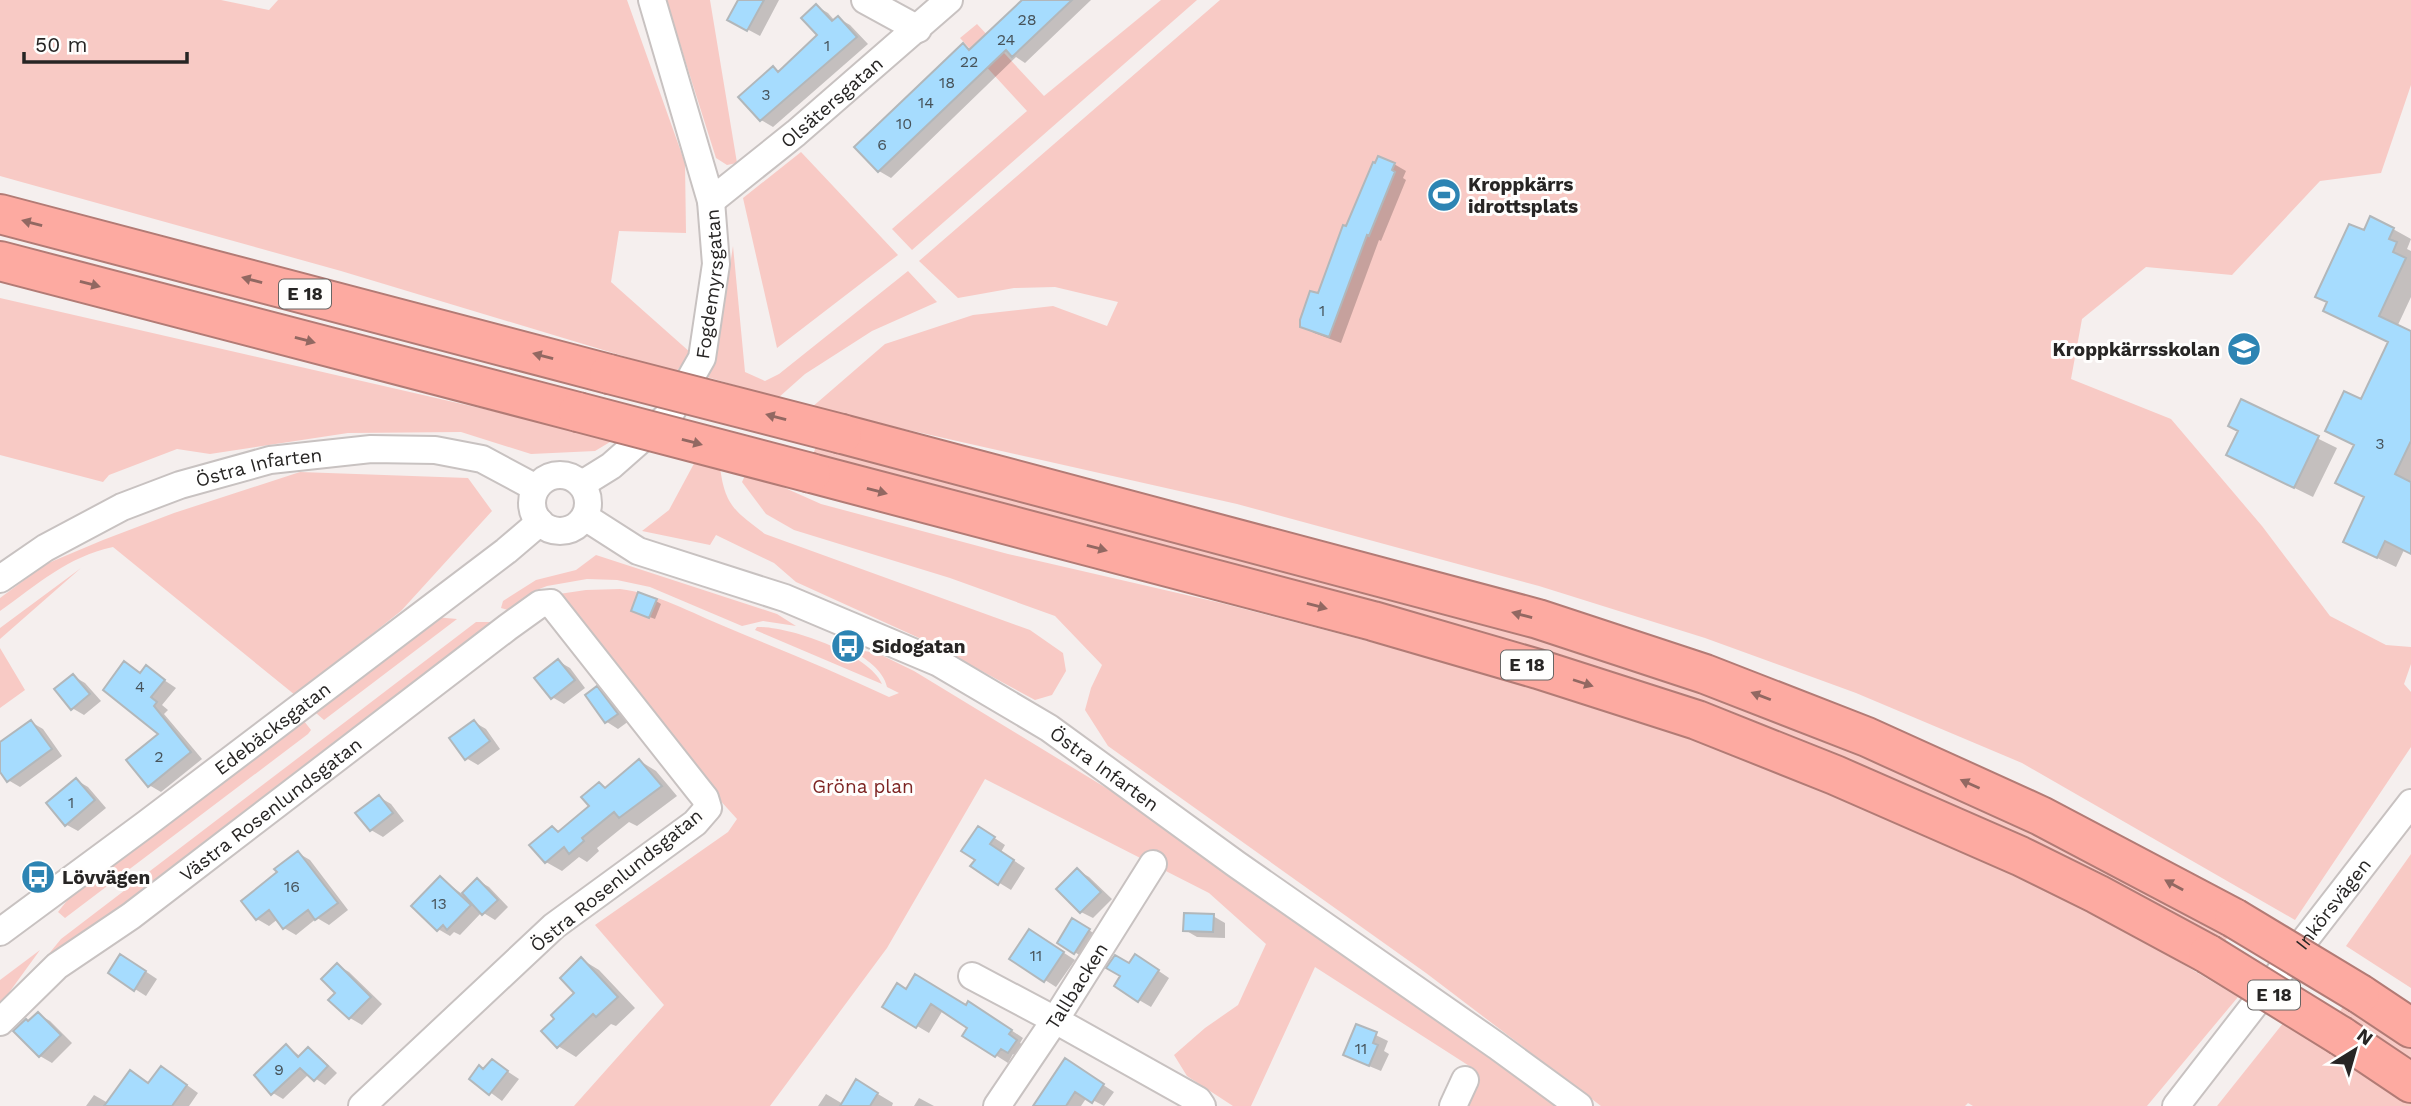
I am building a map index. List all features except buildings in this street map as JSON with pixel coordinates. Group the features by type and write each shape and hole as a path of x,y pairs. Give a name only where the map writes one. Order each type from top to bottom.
{"highway":[{"name":"E 18","path":"0,214 842,434 1538,620 1705,674 1867,737 2041,816 2234,918 2411,1028"},
{"name":"E 18","path":"0,261 1373,621 1538,668 1697,720 1835,775 2020,856 2097,894 2207,954 2341,1036 2411,1083"}],"street":[{"name":"Fogdemyrsgatan","path":"582,484 611,467 670,414 702,358 716,264 711,201 652,0"},
{"path":"865,0 918,29"},
{"name":"Olsätersgatan","path":"711,201 796,133 949,0"},
{"name":"Östra Infarten","path":"0,579 54,542 122,507 180,485 270,460 371,449 435,450 482,459 536,488"},
{"path":"557,474 569,475 582,484 589,503 585,517 573,529 558,531 540,522 532,502 536,488 544,479 557,474"},
{"name":"Östra Infarten","path":"585,517 638,551 785,598 939,663 1049,728 1236,864 1579,1106"},
{"name":"Edebäcksgatan","path":"0,932 506,551 540,522"},
{"name":"Västra Rosenlundsgatan","path":"0,1022 57,965 131,916 544,602"},
{"name":"Östra Rosenlundsgatan","path":"362,1106 554,926 695,823 708,808 705,798 551,603 544,602"},
{"name":"Inkörsvägen","path":"2176,1106 2411,803"},
{"name":"Tallbacken","path":"997,1106 1055,1020 1153,864"},
{"path":"972,976 1198,1100 1202,1106"},
{"path":"1453,1106 1465,1080"}],"green space":[{"path":"0,0 221,0 269,10 278,0 627,0 685,163 686,233 619,231 611,282 691,353 676,372 341,271 0,176"},
{"path":"666,0 710,0 737,163 727,165 716,158"},
{"path":"1161,0 1197,0 912,250 892,229 1027,111 960,38 977,24 1044,96"},
{"path":"1220,0 2411,0 2411,85 2381,173 2320,181 2232,275 2146,267 2082,319 2071,379 2171,419 2262,526 2330,616 2386,645 2411,647 2411,664 2404,684 2411,692 2411,747 2295,920 2022,763 1856,693 1705,638 1539,586 1237,504 811,408 885,344 973,315 1053,306 1107,326 1118,302 1055,287 1014,288 958,298 919,261"},
{"path":"801,152 898,255 777,348 743,198"},
{"path":"733,246 745,372 765,381 779,374 908,271 937,302 872,331 805,374 778,398 707,377 720,331"},
{"path":"0,298 615,439 595,451 531,454 461,432 348,433 210,454 177,449 109,475 103,482 0,455"},
{"path":"817,444 1509,626 1851,742 2101,860 2231,934 2221,945 2133,893 2031,840 1879,772 1725,709 1562,657 812,457"},
{"path":"697,458 720,467 725,491 733,506 765,534 1030,630 1063,653 1066,671 1052,695 1035,700 928,642 796,582 774,563 716,535 710,545 642,531 669,510"},
{"path":"747,471 821,504 1008,554 1221,603 1471,668 1681,727 2065,894 2238,997 2147,1106 1973,1106 1968,1103 1965,1106 1601,1106 1426,973 1108,746 1085,710 1091,688 1102,665 1055,616 950,578 794,530 766,514 742,482"},
{"path":"300,472 468,478 492,511 401,611 295,695 113,547 81,557 0,611 0,598 46,564 174,513"},
{"path":"596,555 777,614 796,626 763,621 742,626 650,587 617,580 587,579 547,586 534,591 508,610 501,608 503,601 536,580 576,570"},
{"path":"81,568 0,639 0,628"},
{"name":"Gröna plan","path":"620,589 674,604 889,697 899,693 887,687 878,670 851,649 877,653 914,671 1126,800 1557,1106 1463,1106 1474,1069 1315,967 1251,1106 1233,1106 1187,1076 1174,1055 1205,1028 1238,1005 1266,944 1209,893 985,779 887,948 770,1106 574,1106 664,1005 595,925 728,832 737,819 559,594"},
{"path":"435,617 457,619 324,720 316,713"},
{"path":"476,622 492,622 488,633 29,978 61,939"},
{"path":"757,627 788,631 827,644 862,662 882,684 755,630"},
{"path":"0,648 25,690 0,708"},
{"path":"304,721 311,730 308,734 65,918 58,912 69,898"},
{"path":"2411,854 2411,988 2346,946"},
{"path":"40,950 0,1005 0,980"},
{"path":"2345,1004 2411,1049 2411,1061 2338,1014"},
{"path":"2284,1022 2372,1074 2411,1102 2411,1106 2217,1106"}],"place":[{"name":"Kroppkärrs idrottsplats","path":"1444,195"},
{"name":"Kroppkärrsskolan","path":"2244,349"},
{"name":"Sidogatan","path":"848,646"},
{"name":"Lövvägen","path":"38,877"}]}
